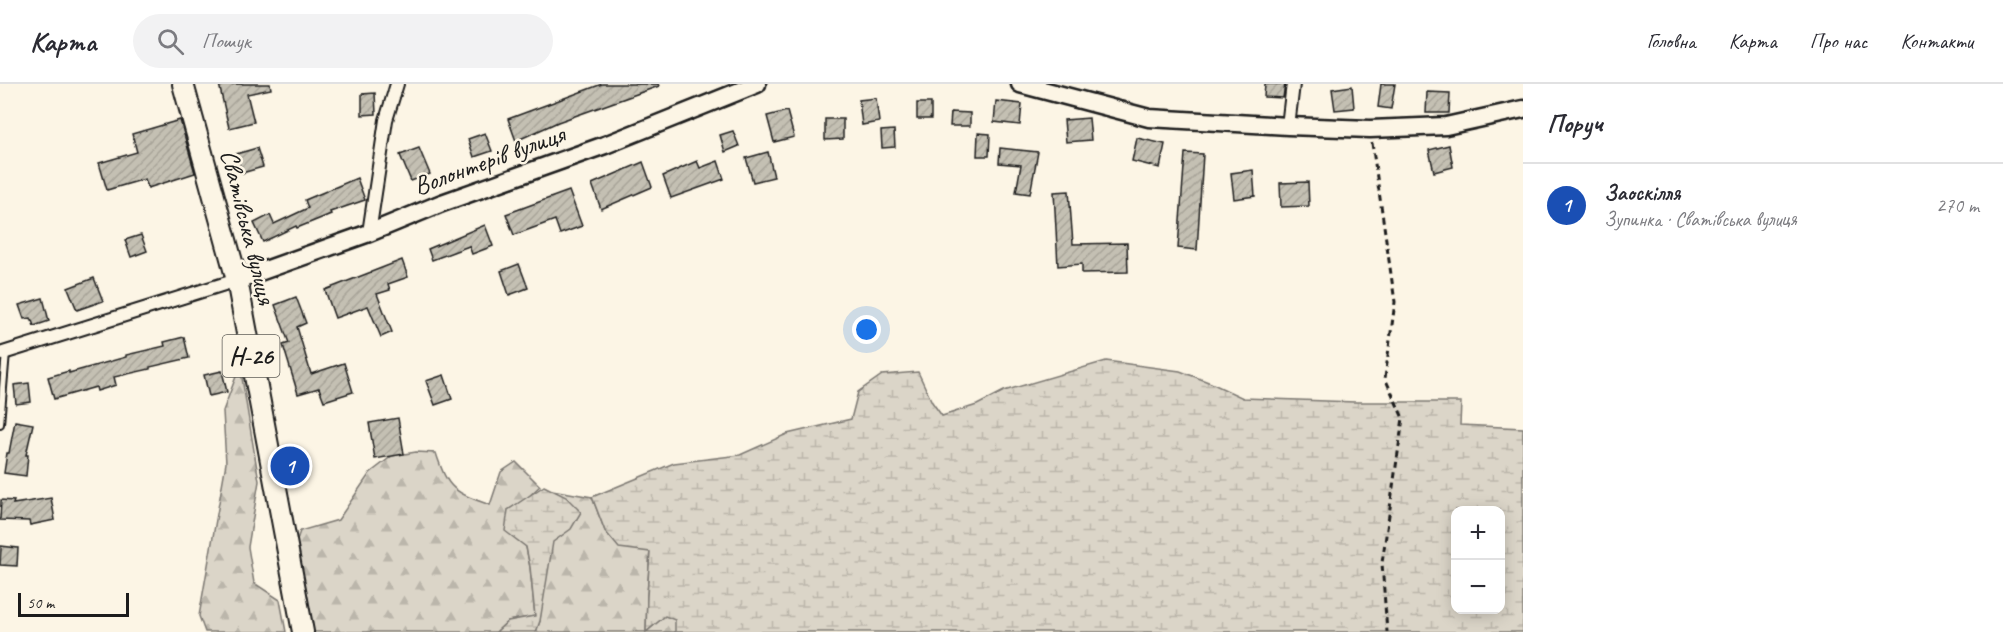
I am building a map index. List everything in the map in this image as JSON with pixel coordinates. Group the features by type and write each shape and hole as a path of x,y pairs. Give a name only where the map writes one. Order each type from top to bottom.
{"main road":[{"name":"Сватівська вулиця","path":"183,84 237,280 303,632"}],"street":[{"path":"369,233 386,120 397,84"},
{"name":"Волонтерів вулиця","path":"237,280 605,145 756,84"},
{"path":"1020,84 1149,118 1288,126 1370,129 1446,126 1523,109"},
{"path":"1288,126 1293,84"},
{"path":"3,353 237,280"}],"lane":[{"path":"0,424 3,353"}],"path":[{"path":"1370,129 1395,302 1385,378 1403,418 1382,563 1387,632"}],"green space":[{"path":"1106,361 1180,371 1243,398 1355,402 1461,402 1460,425 1523,428 1523,632 675,632 675,620 665,616 646,632 650,552 619,548 605,531 592,497 674,463 740,455 787,434 851,419 858,392 882,375 918,372 932,402 942,416 977,405 1004,391"},
{"path":"240,366 259,481 248,547 254,583 280,600 286,632 205,632 199,616 226,463 223,411"},
{"path":"416,452 436,453 444,475 454,488 468,497 490,505 501,472 516,462 540,486 526,499 508,510 526,547 535,616 508,621 496,632 307,632 292,554 300,531 338,520 370,473 392,456"},
{"path":"544,486 566,497 581,512 571,529 553,542 540,621 536,632 496,632 508,621 535,616 526,547 505,531 508,510"},
{"path":"552,490 592,497 605,531 650,552 646,632 536,632 540,621"},
{"path":"665,616 746,632 646,632"}],"building":[{"path":"219,84 270,84 271,89 247,94 254,122 229,128"},
{"path":"602,84 658,84 659,86 558,122 516,141 508,119"},
{"path":"1265,84 1285,84 1283,98 1264,97"},
{"path":"1381,84 1395,84 1391,109 1378,107"},
{"path":"1352,86 1354,108 1335,110 1332,89"},
{"path":"1427,92 1450,93 1449,113 1426,113"},
{"path":"375,93 376,114 362,115 362,94"},
{"path":"876,98 879,122 862,125 859,100"},
{"path":"996,101 1022,104 1020,125 994,122"},
{"path":"917,103 931,103 931,119 917,119"},
{"path":"787,111 794,137 774,142 767,116"},
{"path":"951,112 970,113 970,126 950,126"},
{"path":"1089,118 1091,140 1066,142 1064,120"},
{"path":"825,119 843,119 843,139 825,140"},
{"path":"180,120 195,173 148,188 145,179 107,190 99,163 137,152 132,134"},
{"path":"894,130 895,147 882,148 881,131"},
{"path":"733,131 739,146 725,152 720,135"},
{"path":"485,133 492,151 474,157 468,139"},
{"path":"978,133 990,134 989,156 977,156"},
{"path":"1137,138 1165,144 1160,168 1132,161"},
{"path":"1449,145 1453,167 1434,172 1429,150"},
{"path":"257,148 263,167 242,173 236,154"},
{"path":"419,148 430,174 411,181 400,155"},
{"path":"1000,148 1038,152 1030,194 1016,192 1021,165 999,163"},
{"path":"768,152 774,177 753,182 746,158"},
{"path":"1185,153 1203,154 1197,250 1178,248"},
{"path":"697,161 700,168 718,161 724,179 671,198 663,176"},
{"path":"643,162 652,187 601,209 592,184"},
{"path":"1253,170 1255,196 1234,199 1231,173"},
{"path":"357,178 365,200 330,212 331,214 297,228 296,226 263,242 254,223 270,215 274,224 308,208 305,200"},
{"path":"1308,182 1309,206 1281,207 1280,183"},
{"path":"569,191 582,226 560,234 555,220 514,235 506,214"},
{"path":"1069,191 1073,244 1127,243 1128,272 1082,273 1082,264 1058,266 1054,192"},
{"path":"485,225 493,246 472,254 469,246 432,260 428,249"},
{"path":"141,235 147,251 131,257 125,240"},
{"path":"402,260 408,277 388,284 390,290 377,294 392,332 381,337 368,306 335,318 325,290"},
{"path":"519,264 528,288 509,295 501,271"},
{"path":"94,278 103,301 77,310 68,288"},
{"path":"296,297 306,323 297,327 311,374 344,363 353,392 324,401 319,388 298,394 283,345 289,343 275,305"},
{"path":"43,298 49,321 34,326 31,318 24,319 19,305"},
{"path":"184,337 189,358 114,377 116,385 97,391 96,387 54,399 48,377 165,346 164,342"},
{"path":"222,371 227,392 209,396 204,375"},
{"path":"444,375 452,399 435,405 426,381"},
{"path":"29,383 31,402 16,404 14,385"},
{"path":"398,418 404,454 375,459 369,423"},
{"path":"15,421 33,424 26,455 28,455 26,476 4,473"},
{"path":"51,498 55,520 30,525 29,521 0,520 1,500 14,501 13,504"},
{"path":"1,546 18,548 17,566 0,565"}],"place":[{"name":"Заоскілля","path":"290,466"}]}
